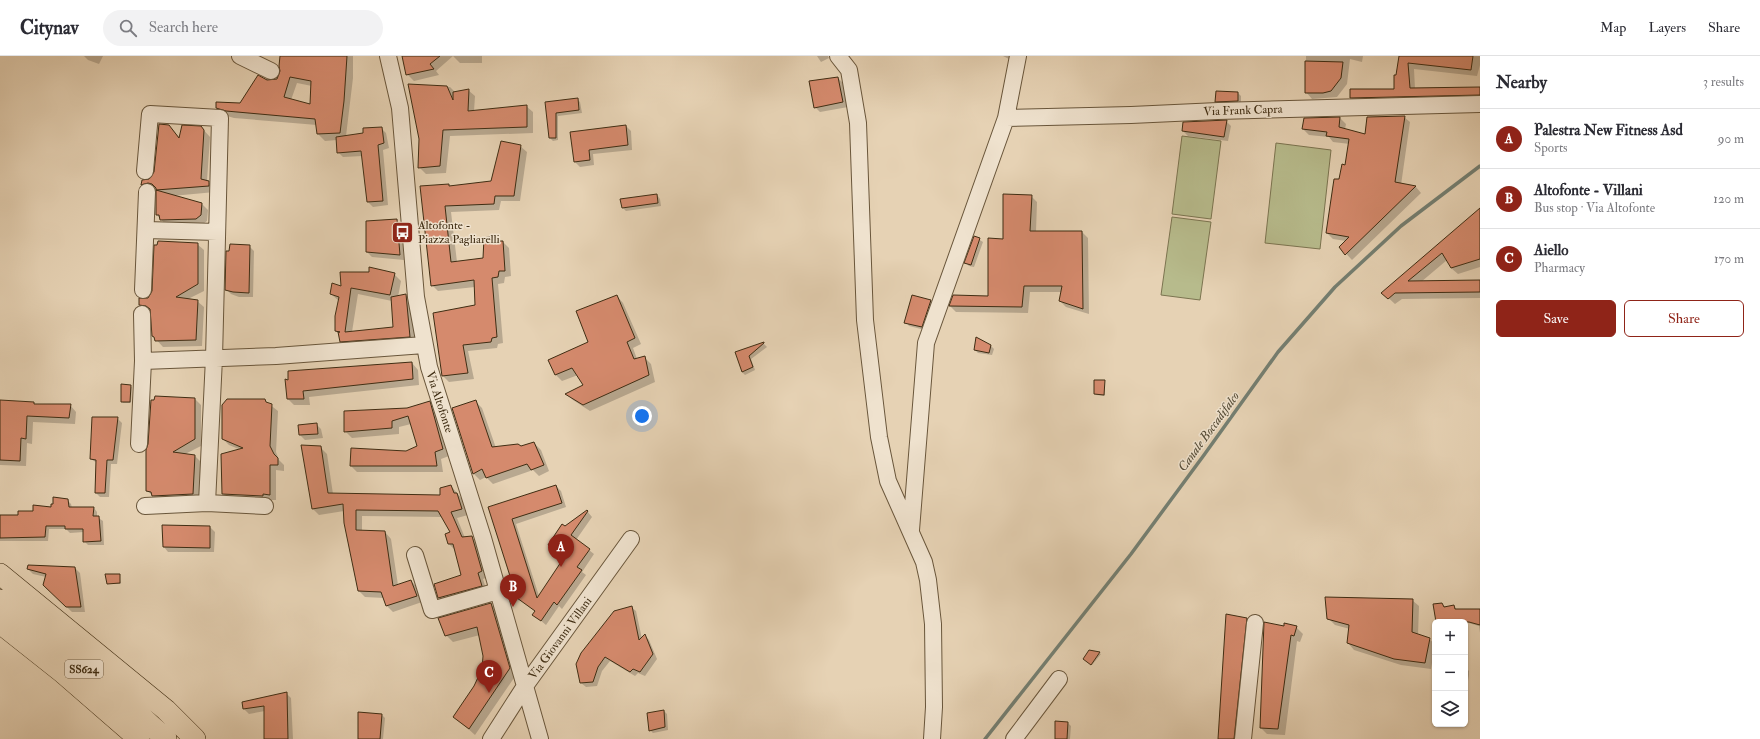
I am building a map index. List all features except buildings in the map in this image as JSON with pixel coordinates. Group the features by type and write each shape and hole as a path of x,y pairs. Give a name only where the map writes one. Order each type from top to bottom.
{"main road":[{"path":"0,574 166,710 195,739"},
{"name":"SS624","path":"0,600 134,710 166,739"},
{"path":"0,623 63,673 139,739"}],"street":[{"path":"240,56 271,71"},
{"name":"Via Altofonte","path":"388,56 400,108 416,297 424,345 429,367 483,538 540,739"},
{"path":"838,56 849,70 858,123 865,320 879,437 888,481 924,562 929,587 933,624 934,707 932,739"},
{"path":"911,530 926,342 1006,118 1018,56"},
{"name":"Via Frank Capra","path":"1006,118 1131,115 1218,110 1480,104"},
{"path":"145,171 150,114 220,118 214,358 206,503"},
{"path":"143,290 148,192"},
{"path":"146,230 217,232"},
{"path":"139,444 143,361 142,314"},
{"path":"143,361 276,356 424,345"},
{"path":"145,506 206,503 266,506"},
{"name":"Via Giovanni Villani","path":"491,739 525,686 631,539"},
{"path":"415,555 432,610 498,591"},
{"path":"1243,739 1255,624"},
{"path":"1014,739 1060,679"}],"green space":[{"path":"1182,136 1221,141 1211,219 1172,214"},
{"path":"1276,143 1331,150 1320,249 1265,243"},
{"path":"1172,217 1211,222 1200,300 1161,295"}],"waterway":[{"name":"Canale Boccadifalco","path":"985,739 1131,554 1278,352 1335,287 1401,226 1480,166"}],"place":[{"name":"Altofonte - Piazza Pagliarelli","path":"402,232"},
{"name":"Palestra New Fitness Asd","path":"561,567"},
{"name":"Altofonte - Villani","path":"513,607"},
{"name":"Aiello","path":"489,693"}]}
